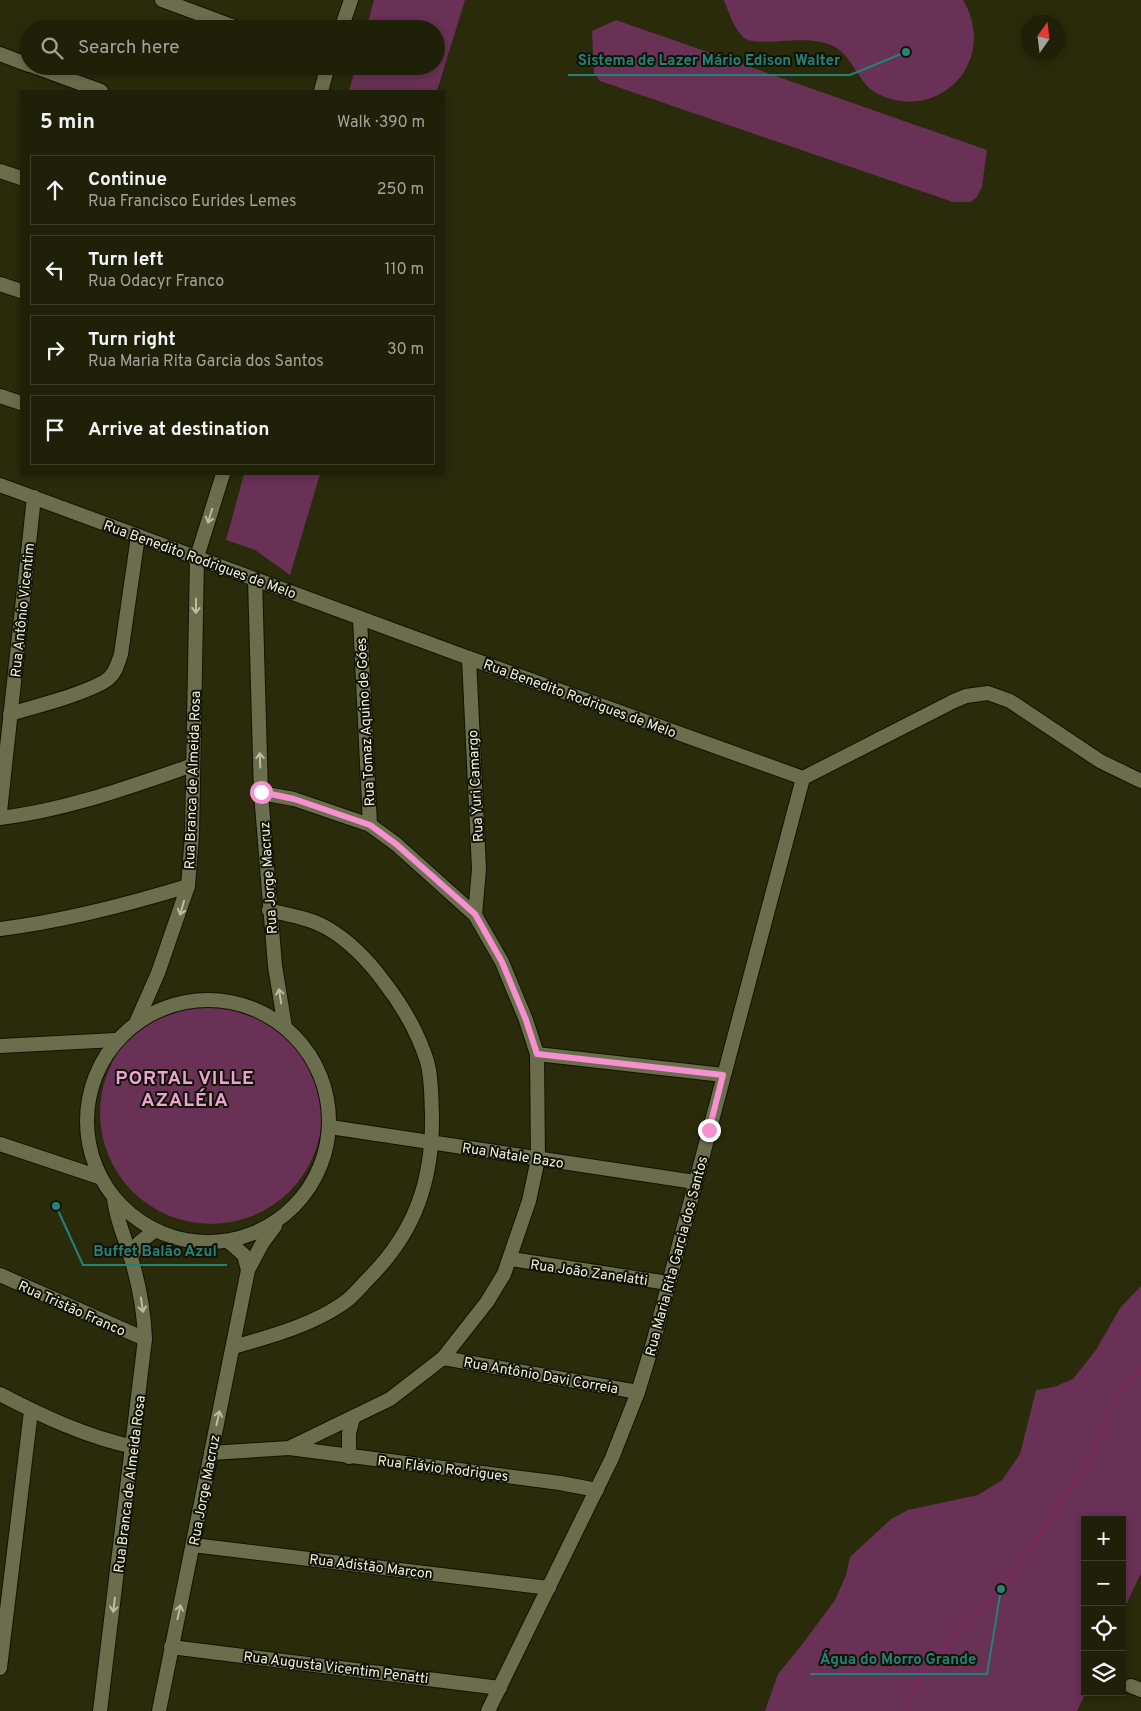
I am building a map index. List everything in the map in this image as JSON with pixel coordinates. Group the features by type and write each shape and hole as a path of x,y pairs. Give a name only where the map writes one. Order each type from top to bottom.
{"street":[{"path":"162,0 216,20"},
{"path":"344,20 351,0"},
{"path":"0,54 20,62"},
{"path":"57,75 98,90"},
{"path":"321,90 325,75"},
{"path":"0,171 20,178"},
{"path":"0,284 20,291"},
{"path":"0,396 20,403"},
{"name":"Rua Branca de Almeida Rosa","path":"136,1023 158,973 188,886 192,835 197,557 222,475"},
{"name":"Rua Benedito Rodrigues de Melo","path":"0,485 469,658 803,778"},
{"name":"Rua Antônio Vicentim","path":"0,812 34,497"},
{"path":"10,714 74,694 108,679 116,670 121,654 138,536"},
{"name":"Rua Jorge Macruz","path":"255,579 261,792 269,910 275,966 285,1026"},
{"name":"Rua Tomaz Aquino de Góes","path":"360,618 370,825"},
{"name":"Rua Yuri Camargo","path":"469,658 479,870 475,914"},
{"path":"803,778 954,701 966,696 988,693 1010,701 1100,761 1141,781"},
{"path":"0,818 40,813 110,794 193,765"},
{"name":"Rua Maria Rita Garcia dos Santos","path":"488,1711 612,1458 638,1392 803,778"},
{"path":"211,1453 289,1448 390,1399 443,1358 487,1302 511,1259 529,1201 538,1158 537,1054 526,1020 502,962 475,914 396,844 370,825 294,799 261,792"},
{"path":"0,929 48,923 107,910 188,886"},
{"path":"234,1347 298,1327 343,1304 380,1267 408,1229 420,1202 428,1175 432,1143 431,1084 428,1063 420,1041 395,995 362,953 326,928 307,920 269,910"},
{"name":"Rua Branca de Almeida Rosa","path":"228,1241 191,1242 155,1230 132,1217 114,1198 99,1177 90,1154 86,1120 91,1086 105,1055 116,1040 136,1023 169,1006 199,1000 229,1001 258,1010"},
{"name":"Rua Jorge Macruz","path":"159,1711 234,1347 248,1270 263,1242 280,1220 306,1194 323,1163 330,1127 328,1099 319,1072 305,1047 285,1026 258,1010"},
{"path":"0,1046 116,1040"},
{"path":"537,1054 723,1075"},
{"name":"Rua Natale Bazo","path":"330,1127 695,1182"},
{"path":"0,1144 99,1177"},
{"name":"Rua Branca de Almeida Rosa","path":"100,1711 134,1447 145,1339 140,1296 131,1257 115,1216 114,1198"},
{"name":"Rua Jorge Macruz","path":"228,1241 255,1233 280,1220"},
{"path":"131,1257 140,1243 155,1230"},
{"path":"228,1241 244,1255 248,1270"},
{"name":"Rua João Zanelatti","path":"511,1259 668,1283"},
{"name":"Rua Tristão Franco","path":"0,1275 145,1339"},
{"name":"Rua Antônio Davi Correia","path":"443,1358 638,1392"},
{"path":"0,1394 31,1411 96,1437 134,1447"},
{"path":"0,1668 31,1411"},
{"path":"349,1457 349,1433 353,1418"},
{"name":"Rua Flávio Rodrigues","path":"289,1448 560,1483 596,1490"},
{"name":"Rua Adistão Marcon","path":"193,1545 549,1588"},
{"name":"Rua Augusta Vicentim Penatti","path":"171,1647 500,1688"}],"shaded area":[{"path":"374,0 465,0 445,65 445,20 368,20"},
{"path":"724,0 963,0 972,22 974,44 968,64 957,81 942,93 922,100 901,101 871,90 847,58 835,47 824,43 797,40 750,41 743,37 734,24"},
{"path":"616,20 987,150 982,187 977,197 971,202 953,202 600,81 594,73 592,31"},
{"path":"353,75 442,75 437,90 349,90"},
{"path":"244,475 320,475 290,575 255,550 226,540"},
{"path":"211,1002 243,1007 263,1015 289,1035 309,1061 317,1081 322,1113 317,1145 309,1165 289,1191 263,1211 243,1219 211,1224 179,1219 159,1211 133,1191 113,1165 105,1145 100,1113 105,1081 113,1061 133,1035 159,1015 179,1007"},
{"path":"1141,1286 1141,1573 1126,1605 1126,1516 1081,1516 1081,1696 1084,1696 1077,1711 765,1711 778,1674 835,1600 846,1575 850,1557 891,1519 908,1510 978,1495 1002,1480 1020,1454 1036,1390 1054,1387 1073,1379 1096,1350 1120,1308"}],"waterway":[{"path":"907,1711 912,1690 957,1630 1001,1589 1091,1459 1118,1394 1141,1369"}],"place":[{"name":"Sistema de Lazer Mário Edison Walter","path":"906,52"},
{"name":"Buffet Balão Azul","path":"56,1206"},
{"name":"Água do Morro Grande","path":"1001,1589"}],"district":[{"name":"PORTAL VILLE AZALÉIA","path":"185,1088"}],"route":[{"path":"261,792 294,799 334,811 370,825 396,844 475,914 502,962 526,1020 537,1054 723,1075 709,1130"}]}
